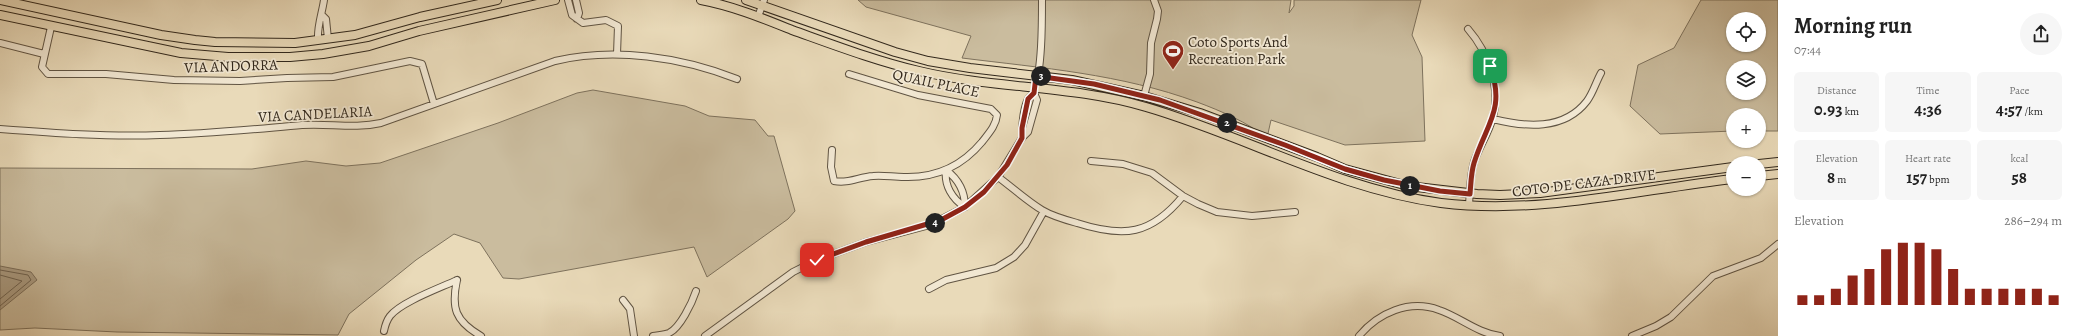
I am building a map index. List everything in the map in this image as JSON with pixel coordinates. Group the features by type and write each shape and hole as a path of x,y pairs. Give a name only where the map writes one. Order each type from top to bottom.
{"main road":[{"path":"0,0 161,35 195,40 215,42 295,42 328,39 355,34 420,17 497,0"},
{"path":"0,15 141,46 207,57 290,57 323,54 369,46 420,31 555,0"},
{"name":"COTO DE CAZA DRIVE","path":"701,0 758,17 843,48 921,72 1034,90 1082,93 1128,102 1186,121 1343,180 1400,195 1439,202 1499,207 1557,203 1726,180"},
{"name":"COTO DE CAZA DRIVE","path":"746,0 763,2 895,52 964,67 1072,80 1144,96 1200,113 1345,169 1408,186 1470,194 1540,194 1726,168"},
{"path":"51,27 55,12"},
{"path":"1766,163 1778,162"},
{"path":"1766,175 1778,174"}],"street":[{"path":"318,40 319,20 322,14 324,0"},
{"path":"568,0 572,15 583,23 606,20 618,26 617,54"},
{"path":"576,0 579,13 577,19"},
{"path":"705,336 793,272 817,260 866,242 930,225 965,207 998,177 1022,138 1022,128 1028,99 1034,90 1042,28 1042,0"},
{"path":"1144,96 1150,74 1151,43 1158,11 1154,0"},
{"path":"758,17 763,2"},
{"path":"322,14 326,19 328,39"},
{"name":"VIA ANDORRA","path":"51,27 42,66 48,74 106,74 174,80 240,81 333,77 410,61 422,64 434,104"},
{"path":"1468,29 1474,36 1494,78 1496,102 1493,119 1474,162 1469,205"},
{"path":"0,43 44,54"},
{"name":"VIA CANDELARIA","path":"0,129 63,133 159,135 262,130 317,124 354,127 380,123 555,61 578,55 617,54 680,61 710,68 737,79"},
{"path":"1493,119 1527,125 1539,125 1557,121 1573,114 1587,101 1601,73"},
{"name":"QUAIL PLACE","path":"849,74 918,95 981,106 994,111 997,115 993,127 973,152 946,170"},
{"path":"832,150 831,167 834,181 844,183 872,176 920,177 946,170"},
{"path":"1091,161 1137,167 1157,176 1183,196 1217,212 1235,215 1295,212"},
{"path":"946,170 944,180 956,202 965,207"},
{"path":"946,170 955,177 965,196 965,207"},
{"path":"998,177 1044,211 1092,228 1111,231 1129,231 1154,224 1175,206 1183,196"},
{"path":"929,289 946,280 996,268 1014,257 1025,245 1044,211"},
{"path":"1632,336 1656,326 1671,317 1713,276 1760,258 1778,244"},
{"path":"384,331 389,317 396,310 430,291 457,280 454,296 456,311 462,323 481,336"},
{"path":"653,336 670,332 677,325 692,304 696,291"},
{"path":"623,300 630,309 634,336"},
{"path":"1359,336 1382,316 1402,308 1413,307 1438,310 1485,333 1500,336"}],"shaded area":[{"path":"858,0 1291,0 1289,13 1294,6 1294,0 1421,0 1412,35 1422,57 1425,141 1345,145 1271,120 1267,138 1234,117 1168,92 1110,78 1081,73 962,58 971,36 866,7"},
{"path":"1701,0 1778,0 1778,131 1766,131 1766,108 1726,108 1726,131 1660,134 1630,106 1638,65 1674,48"},
{"path":"593,90 685,106 709,116 755,120 768,136 774,136 795,211 788,219 707,277 694,247 519,279 503,278 480,243 454,234 416,260 349,314 338,335 117,332 35,328 0,330 0,168 252,169 306,161 346,166 380,163 498,123 577,93"}],"water":[{"path":"0,266 31,272 37,280 0,310"}],"place":[{"name":"Coto Sports And Recreation Park","path":"1173,70"}],"route":[{"path":"817,260 866,242 930,225 952,215 984,192 1007,165 1022,138 1022,128 1028,99 1034,93 1036,76 1094,84 1160,100 1200,113 1345,169 1408,186 1470,194 1471,175 1474,162 1493,119 1495,110 1496,88 1490,66"}]}
